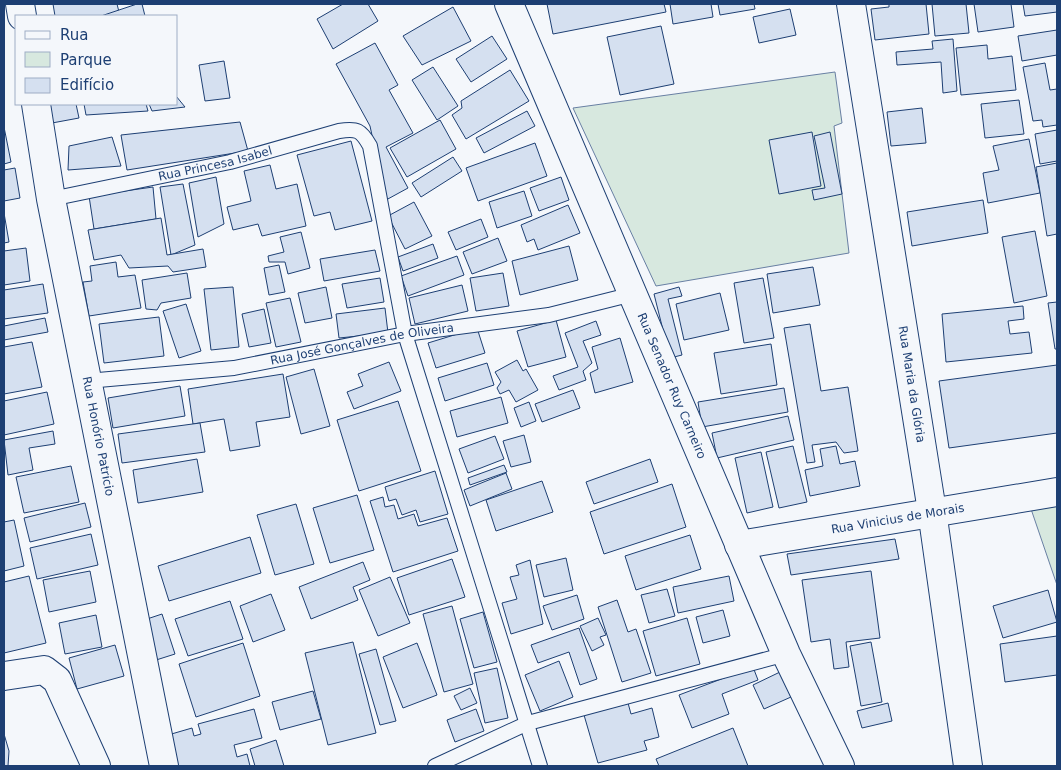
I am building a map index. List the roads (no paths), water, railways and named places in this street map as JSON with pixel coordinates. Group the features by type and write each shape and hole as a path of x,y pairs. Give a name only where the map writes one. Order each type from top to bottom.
{"street":[{"name":"Rua Senador Ruy Carneiro","path":"509,4 786,654 840,766"},
{"name":"Rua Maria da Glória","path":"851,4 932,511 968,766"},
{"name":"Rua Honório Patrício","path":"36,105 51,199 164,766"},
{"name":"Rua Vinicius de Morais","path":"739,545 932,511 1057,492"},
{"path":"4,676 44,670 51,674 57,680 96,766"}],"lane":[{"name":"Rua Princesa Isabel","path":"51,199 230,162 352,129 363,134 370,146 405,334"},
{"name":"Rua José Gonçalves de Oliveira","path":"87,381 234,368 405,334 549,315 633,294"},
{"path":"405,334 540,766"},
{"path":"435,766 528,723 786,654"}]}
